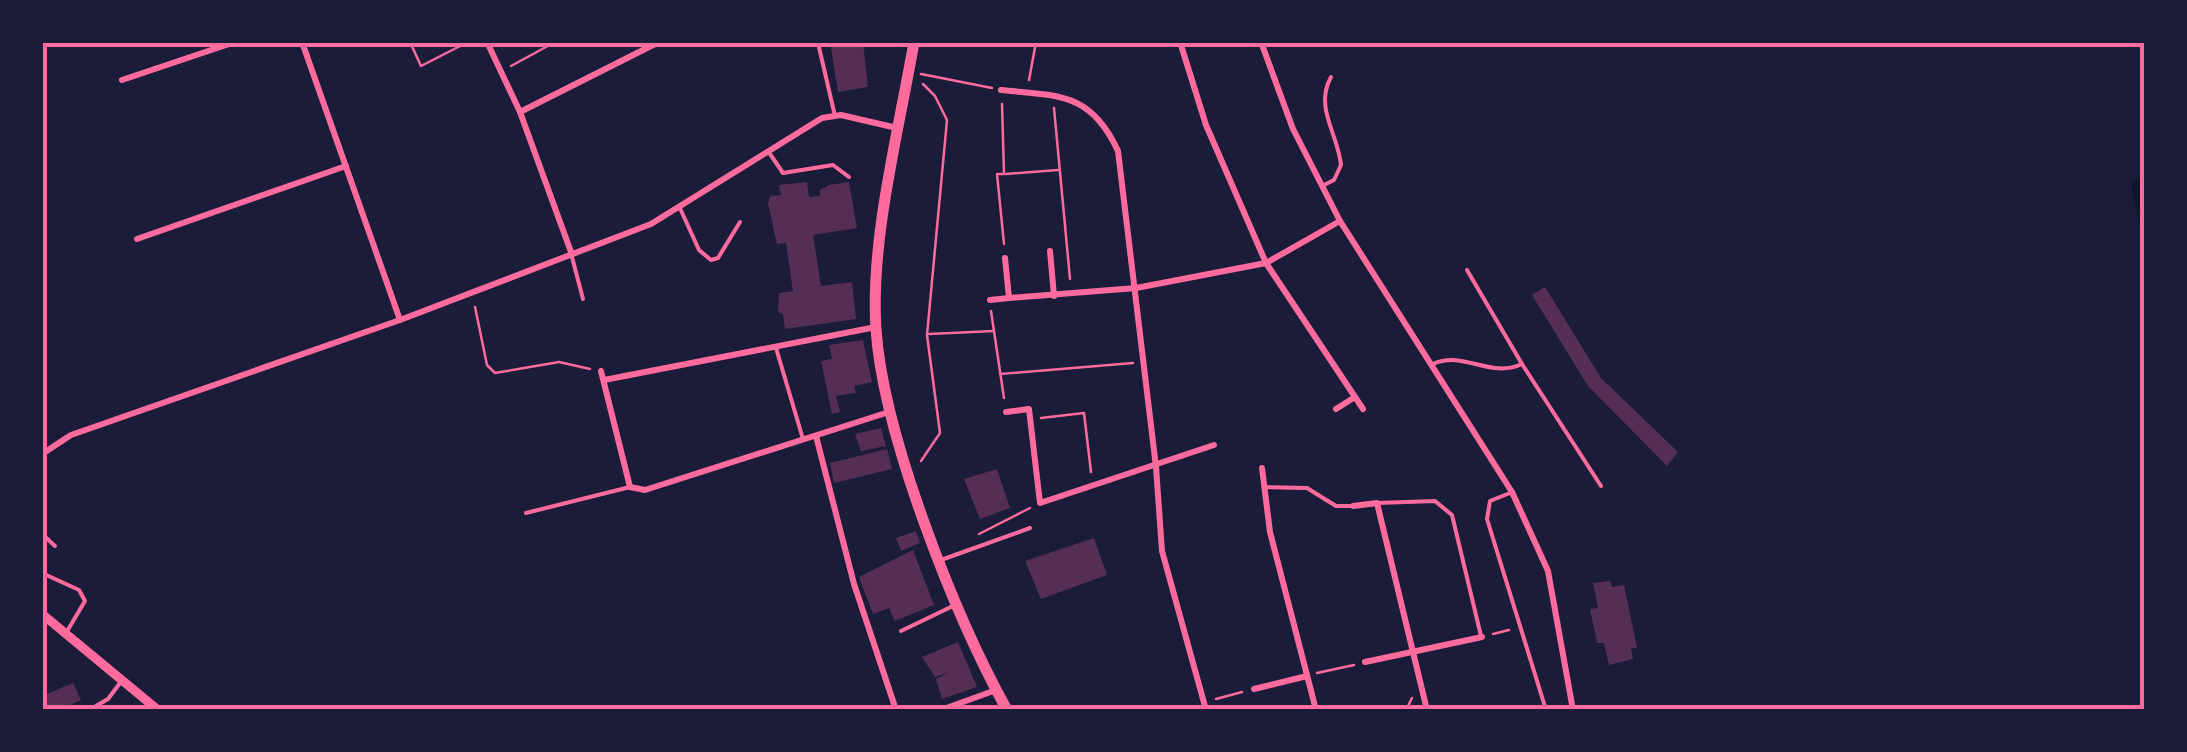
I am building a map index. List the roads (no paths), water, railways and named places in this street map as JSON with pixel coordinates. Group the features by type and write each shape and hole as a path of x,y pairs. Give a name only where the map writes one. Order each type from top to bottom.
{"main road":[{"path":"911,44 910,71 897,128 876,328 889,412 941,560 1007,710"}],"street":[{"path":"122,80 235,42"},
{"path":"302,42 400,320"},
{"path":"487,42 520,112 571,252"},
{"path":"520,112 659,42"},
{"path":"1180,42 1206,125 1266,262 1363,409"},
{"path":"1261,42 1293,129 1340,222 1512,492 1548,571 1573,710"},
{"path":"1001,90 1052,96 1090,107 1108,127 1118,150 1156,467 1162,551 1204,706"},
{"path":"42,454 70,435 400,320 651,224 822,118 835,116 897,128"},
{"path":"137,239 346,166"},
{"path":"990,300 1136,288 1266,262 1340,222"},
{"path":"1050,251 1054,296"},
{"path":"1005,258 1008,298"},
{"path":"876,328 603,375 630,486 644,490 889,412"},
{"path":"1336,409 1355,397"},
{"path":"1006,412 1029,409 1040,503 1092,487 1110,487 1214,445"},
{"path":"816,436 854,584 896,710"},
{"path":"1262,468 1270,532 1316,710"},
{"path":"1353,506 1377,504 1426,710"},
{"path":"42,614 158,710"},
{"path":"1365,662 1482,636"},
{"path":"1254,689 1307,676"},
{"path":"941,710 996,690"}],"lane":[{"path":"818,43 835,116"},
{"path":"1322,186 1334,180 1341,165 1325,110 1325,89 1331,77"},
{"path":"768,150 783,173 833,166 848,177"},
{"path":"679,206 700,250 711,260 718,258 740,222"},
{"path":"571,252 582,299"},
{"path":"1466,270 1601,486"},
{"path":"776,348 803,440"},
{"path":"1433,364 1446,358 1498,371 1522,364"},
{"path":"526,513 630,486"},
{"path":"1264,487 1307,488 1336,506 1353,506"},
{"path":"1512,492 1490,500 1486,509 1546,710"},
{"path":"1377,504 1435,501 1452,515 1482,636"},
{"path":"941,560 1030,528"},
{"path":"42,534 56,546"},
{"path":"42,573 78,590 85,601 66,633"},
{"path":"901,630 960,604"},
{"path":"90,710 108,698 123,680"}]}
